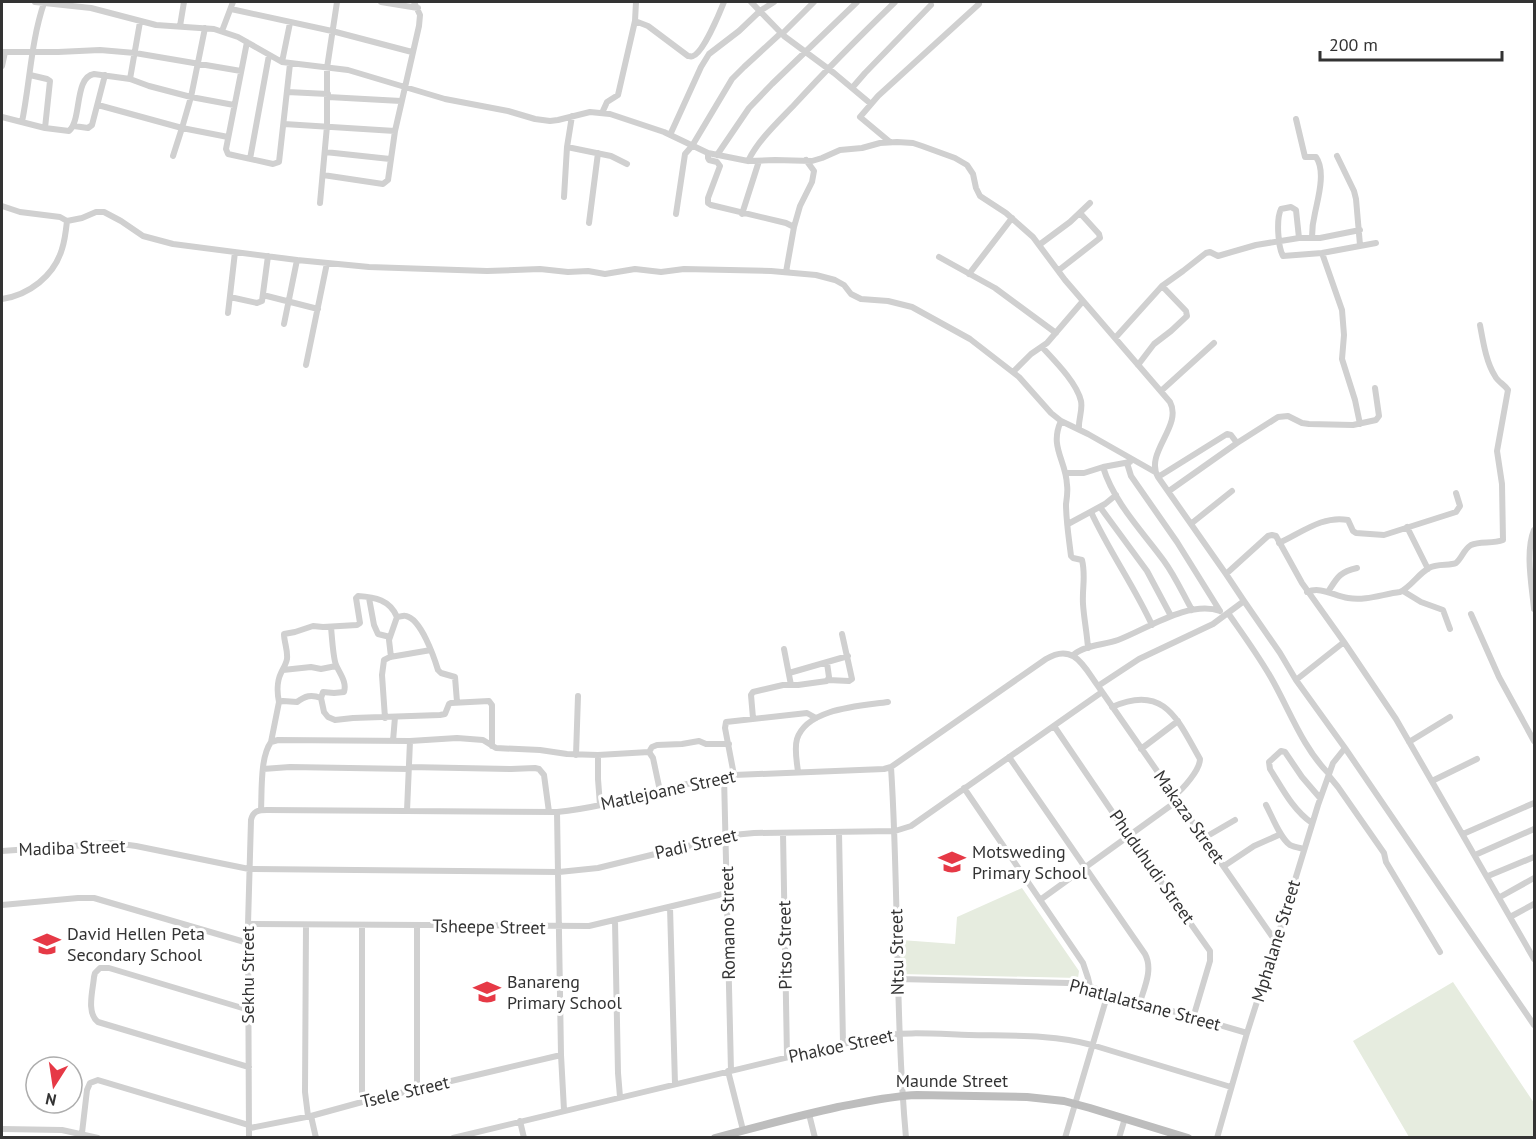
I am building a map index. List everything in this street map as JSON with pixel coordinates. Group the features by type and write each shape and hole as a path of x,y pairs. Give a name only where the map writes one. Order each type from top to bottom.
{"street":[{"path":"35,2 82,4 140,22 222,31 286,63 360,73 445,99 508,111 535,119 550,121 590,112 602,112 670,135 708,153 748,161 817,160 840,150 890,142 913,143 962,161 970,169 980,196 1012,218 1039,244 1083,301 1116,337 1172,406 1173,414 1156,456 1154,467 1156,475 1192,523 1296,680 1534,1025"},
{"path":"180,26 184,2"},
{"path":"222,31 233,2"},
{"path":"320,203 327,126 327,68 337,2"},
{"path":"381,2 418,8"},
{"path":"323,176 383,184 387,180 394,131 419,26 420,15 414,2"},
{"path":"602,112 607,102 618,95 635,21 636,2"},
{"path":"635,21 648,26 688,56 693,56 706,40 724,2"},
{"path":"751,2 782,34 872,104"},
{"path":"670,135 704,60 760,11 774,2"},
{"path":"676,214 685,154 732,79 814,2"},
{"path":"717,155 748,108 857,2"},
{"path":"748,161 767,133 895,2"},
{"path":"22,122 36,30 44,3"},
{"path":"890,142 860,117 978,3"},
{"path":"852,88 931,5"},
{"path":"231,9 332,31 412,52"},
{"path":"130,79 140,22"},
{"path":"247,42 226,153 273,164 279,162 284,124 290,23"},
{"path":"173,156 191,97 205,28"},
{"path":"2,66 3,52 100,50 135,53 241,70"},
{"path":"250,159 269,55"},
{"path":"2,117 45,128 72,130 86,77 89,74 130,79 191,97 234,105"},
{"path":"30,75 47,79 51,83 45,128"},
{"path":"74,126 91,127 105,75"},
{"path":"287,92 401,101"},
{"path":"98,105 182,128 228,137"},
{"path":"564,197 567,147 572,116"},
{"path":"1296,119 1305,157 1316,157 1319,162 1321,183 1311,237"},
{"path":"284,124 394,131"},
{"path":"567,147 611,156 627,164"},
{"path":"325,152 390,159"},
{"path":"589,223 598,153"},
{"path":"708,153 709,160 717,162 720,166 708,203 794,227"},
{"path":"1337,156 1354,191 1360,245"},
{"path":"786,272 794,227 800,206 812,182 814,171 806,160"},
{"path":"742,214 759,161"},
{"path":"1039,244 1070,222 1090,203"},
{"path":"2,206 25,213 60,217 67,221 77,220 96,212 104,212 143,236 173,244 386,269 487,271 540,269 605,274 642,269 661,272 684,269 786,272 822,276 844,285 851,294 861,299 895,302 917,310 970,339 1024,381 1051,413 1061,421 1079,429 1130,462 1156,475"},
{"path":"1299,238 1296,210 1288,207 1281,209 1279,242 1282,256 1322,253 1376,243"},
{"path":"1059,270 1100,238 1080,213"},
{"path":"969,274 1012,218"},
{"path":"2,299 22,293 41,281 62,250 67,221"},
{"path":"1116,337 1162,285 1207,252 1218,256 1247,247 1299,238 1320,238 1360,230"},
{"path":"228,313 235,252"},
{"path":"1322,253 1342,309 1344,334 1342,359 1360,424"},
{"path":"230,297 259,303 262,301 268,256"},
{"path":"939,256 995,288 1056,333"},
{"path":"284,324 297,260"},
{"path":"306,365 327,263"},
{"path":"1138,365 1154,344 1187,316 1186,311 1162,285"},
{"path":"263,296 318,309"},
{"path":"1013,372 1056,333 1083,301"},
{"path":"1308,592 1316,589 1356,599 1403,591 1428,568 1457,562 1470,546 1503,540 1502,484 1497,451 1508,390 1494,376 1479,325"},
{"path":"1161,391 1214,343"},
{"path":"1042,347 1067,376 1078,395 1081,404 1079,429"},
{"path":"1168,491 1278,417 1288,416 1309,424 1360,424 1376,420 1379,416 1375,388"},
{"path":"1061,421 1057,433 1057,450 1066,473 1071,556 1082,560 1084,568 1083,602 1088,648"},
{"path":"1156,475 1227,434 1231,435 1237,443"},
{"path":"1066,473 1084,473 1130,462"},
{"path":"1130,462 1131,476 1275,683 1310,749 1384,853 1386,862 1440,952"},
{"path":"1103,467 1116,495 1165,563 1192,610"},
{"path":"1192,523 1232,491"},
{"path":"1280,543 1313,525 1332,519 1348,520 1353,531 1358,533 1384,535 1456,512 1460,506 1456,493"},
{"path":"1068,524 1100,507 1116,495"},
{"path":"1100,507 1147,571 1171,616"},
{"path":"1090,512 1152,625"},
{"path":"1407,527 1428,568"},
{"path":"1534,530 1530,566 1534,609"},
{"path":"1227,574 1268,537 1274,535 1308,592 1396,719 1534,959"},
{"path":"1328,592 1342,573 1357,568"},
{"path":"1403,591 1420,602 1441,608 1446,615 1450,629"},
{"path":"360,623 356,598 359,596 379,599 387,603 397,617 390,637 391,657"},
{"path":"369,598 378,634 390,637"},
{"name":"Padi Street","path":"249,869 559,872 598,868 743,833 895,831 911,825 1053,726 1131,663 1202,630 1244,601"},
{"name":"Matlejoane Street","path":"253,813 261,810 557,812 600,805 724,776 876,770 891,767 1046,659 1063,653 1073,655 1081,650 1116,640 1171,616 1192,610 1207,609 1225,613"},
{"path":"1471,614 1499,677 1534,741"},
{"path":"397,617 410,617 427,640 438,670 454,676 457,702"},
{"path":"261,810 266,750 271,742 279,702 277,692 279,677 287,656 284,634 313,626 354,626 360,623 375,625"},
{"path":"331,627 336,666 342,676 345,691 323,692 321,698 324,712 328,717 335,720 443,715 450,703 487,701 491,703 492,746"},
{"path":"753,718 752,693 783,685 852,680 842,634"},
{"path":"1296,680 1344,642"},
{"path":"784,649 791,685"},
{"path":"385,718 382,662 386,658 431,650"},
{"path":"1073,655 1100,689"},
{"path":"789,673 848,656"},
{"path":"827,663 828,680"},
{"path":"283,670 311,667 321,669 336,666"},
{"name":"Makaza Street","path":"1100,689 1276,942"},
{"path":"279,702 297,702 305,696 321,698"},
{"path":"576,755 578,696"},
{"path":"1040,900 1175,799 1201,763 1178,721 1163,706 1149,700 1133,699 1112,707"},
{"path":"798,772 796,747 798,736 816,718 822,714 842,709 888,702"},
{"path":"734,775 725,728 726,722 807,713 816,718"},
{"path":"393,741 395,717"},
{"path":"1409,742 1450,717"},
{"path":"1142,749 1178,721"},
{"name":"Phuduhudi Street","path":"1053,726 1210,951 1210,962 1193,1018"},
{"path":"271,742 278,740 410,741 444,738 487,742 496,748 531,749 576,755 649,752"},
{"path":"407,810 410,741"},
{"path":"649,752 657,745 699,741 706,744 729,744"},
{"name":"Mphalane Street","path":"1217,1137 1312,822 1336,759 1345,748"},
{"path":"649,752 653,758 660,791"},
{"path":"1312,822 1295,807 1270,769 1269,762 1281,752 1286,752 1297,770 1320,798"},
{"path":"597,755 600,805"},
{"path":"1009,757 1148,959 1148,972 1140,1002"},
{"path":"1432,781 1477,759"},
{"path":"263,769 290,767 535,768 539,769 544,776 549,812"},
{"name":"Ntsu Street","path":"891,767 895,831 898,1033 906,1137"},
{"name":"Romano Street","path":"724,776 730,1071 750,1132"},
{"path":"964,788 1083,963 1089,987"},
{"path":"1463,834 1534,803"},
{"path":"1266,806 1281,834 1290,845 1304,849"},
{"path":"557,812 564,1110"},
{"name":"Sekhu Street","path":"249,1137 248,924 253,813"},
{"path":"1204,838 1234,820"},
{"path":"1475,855 1534,829"},
{"path":"839,832 843,1044"},
{"name":"Pitso Street","path":"783,833 787,1057"},
{"path":"1224,866 1254,846 1281,834"},
{"name":"Madiba Street","path":"2,851 114,843 249,869"},
{"path":"1488,876 1534,857"},
{"path":"1500,897 1534,878"},
{"name":"Tsheepe Street","path":"248,924 590,926 727,893"},
{"path":"2,905 78,898 101,899 248,943"},
{"path":"1510,917 1534,904"},
{"path":"670,907 675,1084"},
{"path":"615,921 620,1097"},
{"path":"306,925 305,1092 316,1137"},
{"path":"362,926 362,1102"},
{"path":"417,926 417,1089"},
{"path":"249,1010 109,968 97,970 94,977 91,1013 94,1020 249,1067"},
{"name":"Phatlalatsane Street","path":"898,979 1060,982 1089,987 1247,1034"},
{"path":"1065,1137 1108,993"},
{"name":"Phakoe Street","path":"453,1137 787,1057 898,1033 1069,1039 1231,1087"},
{"name":"Tsele Street","path":"249,1127 310,1116 561,1055"},
{"path":"82,1133 88,1086 98,1080 249,1127"},
{"name":"Maunde Street","path":"716,1137 750,1132 809,1114 902,1095 1047,1099 1074,1103 1188,1137"},
{"path":"809,1114 814,1137"},
{"path":"1119,1137 1125,1118"},
{"path":"520,1121 524,1137"},
{"path":"2,1128 62,1130 98,1137"},
{"path":"35,1137 36,1130"}],"shaded area":[{"path":"1022,888 1079,971 1078,978 900,974 901,940 955,944 957,917"},
{"path":"1453,982 1534,1103 1534,1137 1409,1137 1353,1041"}],"place":[{"name":"Motsweding Primary School","path":"952,862"},
{"name":"David Hellen Peta Secondary School","path":"47,944"},
{"name":"Banareng Primary School","path":"487,992"}]}
